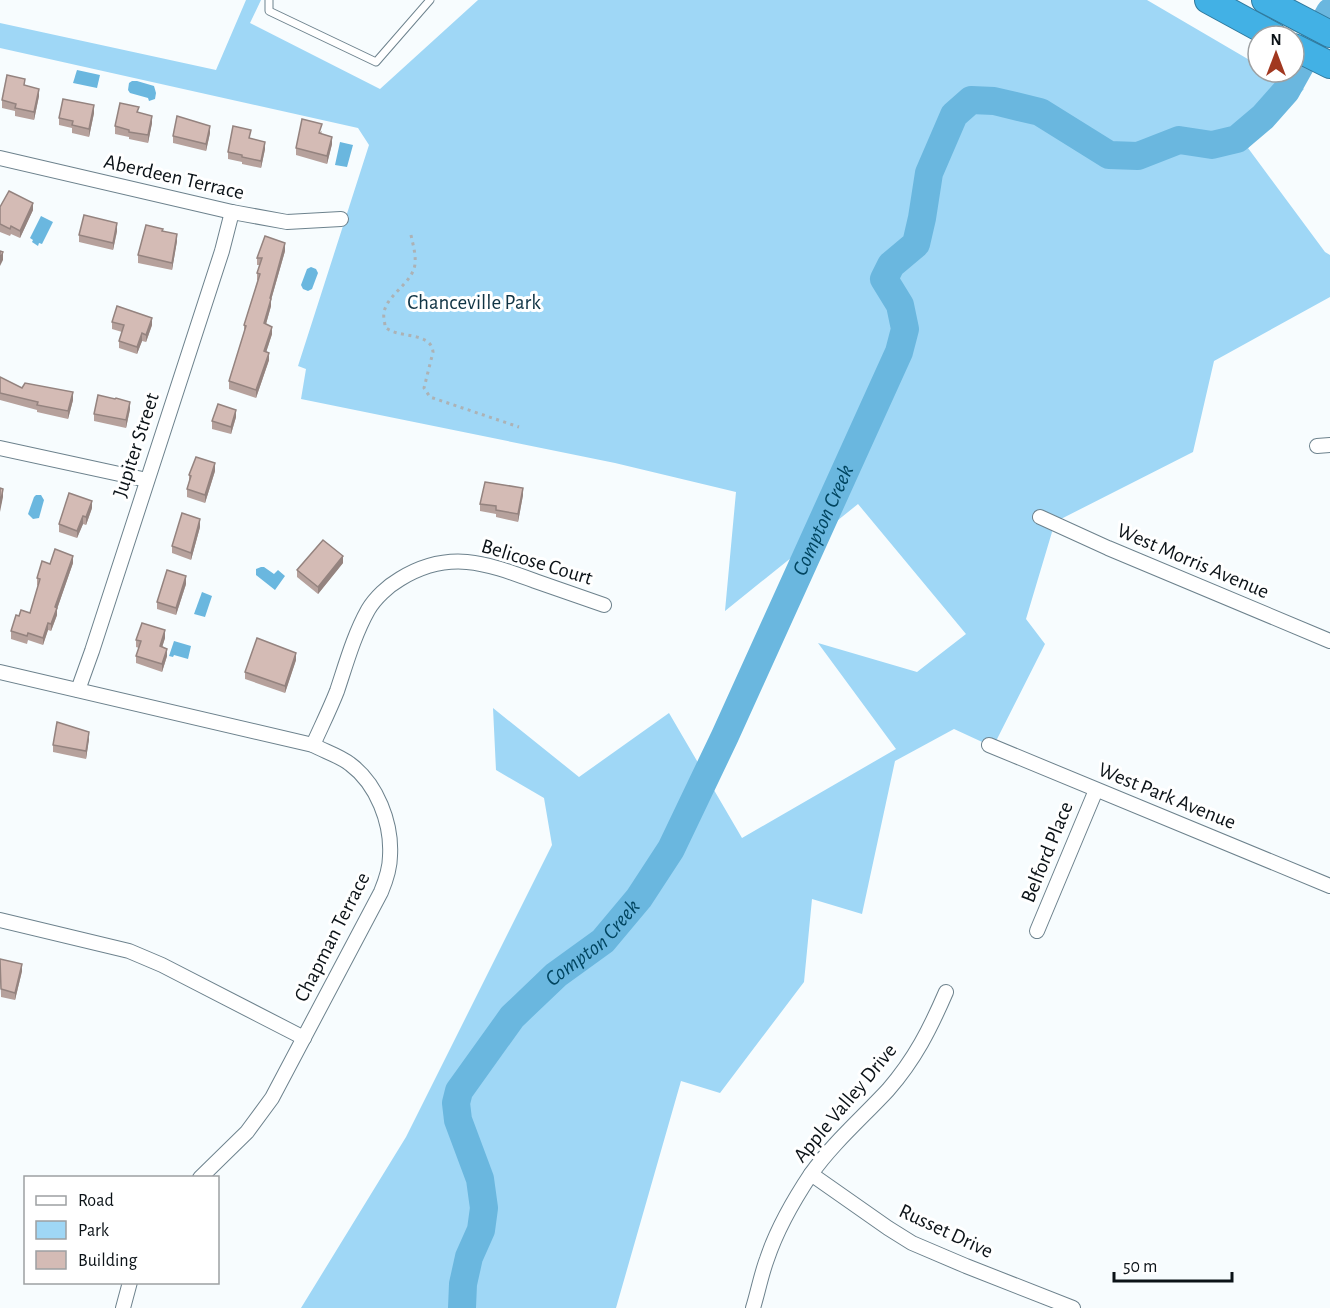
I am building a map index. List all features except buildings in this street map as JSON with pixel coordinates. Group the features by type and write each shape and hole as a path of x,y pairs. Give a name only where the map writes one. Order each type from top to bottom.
{"highway":[{"path":"1208,0 1252,24"},
{"path":"1265,0 1330,34"},
{"path":"1306,53 1328,65"}],"street":[{"name":"Aberdeen Terrace","path":"0,158 232,212 286,222 341,219"},
{"name":"Jupiter Street","path":"78,690 222,251 232,212"},
{"path":"0,448 147,480"},
{"name":"West Morris Avenue","path":"1040,517 1330,641"},
{"name":"Belicose Court","path":"313,745 335,695 359,627 369,608 393,583 414,570 454,561 475,562 604,605"},
{"name":"Chapman Terrace","path":"0,672 313,745 350,763 364,778 380,802 390,840 388,873 381,892 272,1098 257,1120 202,1176"},
{"name":"West Park Avenue","path":"989,745 1330,886"},
{"name":"Belford Place","path":"1037,931 1096,790"},
{"path":"0,920 129,951 162,964 304,1038"},
{"name":"Apple Valley Drive","path":"753,1308 766,1260 785,1217 811,1174 840,1137 887,1091 907,1066 930,1029 946,992"},
{"name":"Russet Drive","path":"811,1174 912,1243 1071,1308"},
{"path":"123,1308 129,1284"}],"lane":[{"path":"269,0 269,11 376,62 430,0"}],"path":[{"path":"411,235 415,251 415,266 384,310 385,327 390,332 421,338 433,347 424,388 430,397 519,428"}],"green space":[{"name":"Chanceville Park","path":"246,0 261,0 250,23 380,89 478,0 1147,0 1246,58 1246,84 1294,84 1304,89 1248,148 1325,252 1330,255 1330,297 1214,361 1193,452 1055,522 1026,619 1045,644 993,747 954,729 895,761 862,914 812,899 804,982 720,1093 681,1081 616,1308 301,1308 406,1137 552,845 544,798 496,770 493,708 579,777 669,713 742,838 896,749 818,643 917,672 966,634 858,504 725,611 736,492 615,463 301,399 306,369 298,366 369,145 358,128 0,48 0,23 216,70"}],"shaded area":[{"path":"77,70 100,75 97,88 73,83"},
{"path":"132,81 154,86 155,99 149,101 148,98 130,93 129,83"},
{"path":"340,142 353,145 347,167 335,165"},
{"path":"41,216 53,222 42,244 39,243 38,246 30,238"},
{"path":"311,267 318,273 312,289 308,291 301,285 307,269"},
{"path":"36,495 41,495 44,500 39,518 33,519 28,514"},
{"path":"261,567 274,574 278,570 285,576 275,590 256,575 256,569"},
{"path":"202,592 212,596 205,617 194,614"},
{"path":"174,641 191,646 188,659 169,656"}],"waterway":[{"name":"Compton Creek","path":"462,1308 463,1284 469,1257 481,1230 484,1208 480,1179 458,1120 456,1103 459,1091 512,1017 556,975 603,941 639,898 671,849 725,736 899,352 905,329 900,305 884,279 891,265 916,244 929,173 954,115 971,100 994,101 1040,112 1109,155 1138,156 1179,140 1212,145 1237,139 1263,117 1286,91 1330,12"}]}
